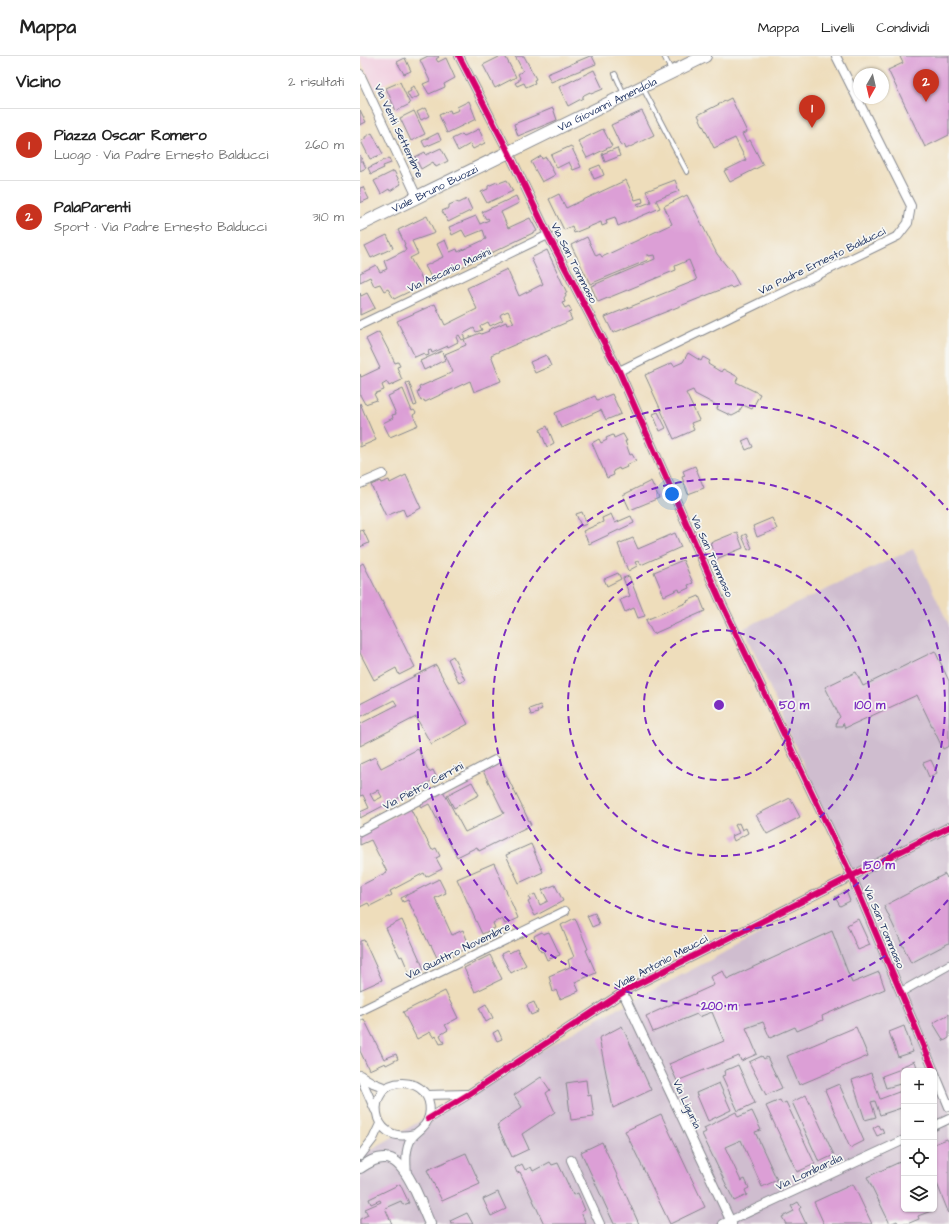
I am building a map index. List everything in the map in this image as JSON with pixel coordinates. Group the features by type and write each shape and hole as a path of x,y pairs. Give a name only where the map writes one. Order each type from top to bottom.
{"main road":[{"name":"Via Giovanni Amendola","path":"509,153 706,56"},
{"name":"Viale Bruno Buozzi","path":"360,225 509,153"}],"street":[{"name":"Via San Tommaso","path":"459,56 509,153 548,235 619,371 721,602 852,877 933,1068"},
{"name":"Via Padre Ernesto Balducci","path":"619,371 898,236 908,223 911,206 836,56"},
{"name":"Via Venti Settembre","path":"360,74 417,197"},
{"name":"Via Ascanio Masini","path":"360,325 548,235"},
{"path":"360,484 383,474"},
{"name":"Via Pietro Cerrini","path":"360,831 495,760"},
{"name":"Viale Antonio Meucci","path":"428,1119 469,1094 628,989 949,827"},
{"name":"Via Quattro Novembre","path":"360,1011 566,911"},
{"path":"901,992 949,965"},
{"name":"Via Liguria","path":"623,993 728,1223"},
{"path":"360,1076 386,1088"},
{"path":"360,1076 380,1124 387,1131 396,1135 405,1136 414,1134 423,1128 430,1114 430,1104 426,1095 416,1085 408,1082 398,1083 386,1088 380,1095 376,1112"},
{"name":"Via San Tommaso","path":"937,1078 949,1107"},
{"path":"426,1095 469,1094"},
{"path":"937,1125 949,1119"},
{"path":"360,1156 373,1139 380,1124"},
{"path":"407,1175 407,1149 414,1134"},
{"name":"Via Lombardia","path":"728,1223 901,1141"},
{"path":"360,1168 378,1159 392,1159 407,1175 430,1224"},
{"path":"571,1160 600,1224"}],"lane":[{"path":"664,56 672,73"},
{"path":"615,74 625,96"},
{"path":"642,87 687,172"}],"shaded area":[{"path":"360,56 405,56 399,59 406,73 375,89 360,59"},
{"path":"913,549 949,625 949,1224 360,1224 360,1156 575,1031 855,884 744,628"}],"building":[{"path":"428,56 438,56 439,57 436,59 438,62 446,58 455,78 444,84 445,87 429,94 423,84 430,81 420,60"},
{"path":"501,56 505,56 516,77 495,88 483,65"},
{"path":"515,56 524,56 536,79 534,80 535,83 526,87 524,83 517,86 515,83 519,81 520,78 518,74 523,71"},
{"path":"592,56 596,64 551,82 547,74"},
{"path":"949,56 949,135 925,147 889,72 889,70 903,63 900,57"},
{"path":"405,58 411,71 404,74 397,62"},
{"path":"594,70 603,89 591,94 590,92 584,95 583,98 568,106 559,87"},
{"path":"400,82 410,104 396,111 386,88"},
{"path":"414,86 419,96 411,100 407,93 411,91 410,88"},
{"path":"731,98 747,132 742,134 746,142 750,140 763,165 730,182 724,171 746,160 735,138 714,148 698,115"},
{"path":"469,101 476,119 447,133 439,115 450,110 451,113 459,110 457,107"},
{"path":"425,108 429,116 421,120 417,112"},
{"path":"553,108 557,120 518,136 514,124"},
{"path":"360,110 366,122 360,125"},
{"path":"414,111 425,134 411,141 400,118"},
{"path":"642,111 654,135 626,149 624,144 621,146 611,125"},
{"path":"479,129 485,143 473,149 470,144 458,151 452,139 462,134 464,136"},
{"path":"603,129 612,146 587,158 578,141"},
{"path":"372,133 383,154 370,159 361,141"},
{"path":"438,133 441,140 425,147 422,141"},
{"path":"571,146 581,167 573,170 569,162 557,168 551,155"},
{"path":"441,148 448,161 436,167 433,162 421,169 415,157 425,152 426,155"},
{"path":"617,148 620,156 605,162 602,154"},
{"path":"360,155 366,168 360,171"},
{"path":"541,156 542,159 546,157 555,175 542,182 531,162"},
{"path":"389,158 391,163 383,166 384,168 371,174 368,168"},
{"path":"600,165 604,175 594,179 590,169"},
{"path":"394,171 401,184 390,191 389,189 381,194 374,181"},
{"path":"507,180 513,191 487,203 481,192 488,189 488,186"},
{"path":"626,180 635,200 642,198 643,202 637,204 638,207 651,202 646,191 675,180 679,191 656,200 660,208 618,226 615,217 606,220 607,224 602,226 601,222 574,233 572,226 564,230 549,199 559,194 566,208"},
{"path":"363,187 369,199 360,203 360,188"},
{"path":"687,195 717,254 733,274 739,285 732,288 730,286 613,333 605,317 697,280 689,260 675,266 676,270 598,302 591,286 655,259 654,255 647,255 648,260 590,284 571,245 587,237 596,256 600,254 602,257 672,224 664,206"},
{"path":"516,196 519,203 501,212 508,228 530,218 537,231 433,281 425,266 443,257 437,244 445,240 450,252 457,249 458,252 486,239 483,230 466,237 462,230 452,235 449,227 476,216 480,224 489,220 488,218 486,219 482,212"},
{"path":"467,199 472,210 448,222 442,211 449,208 449,205 456,202 459,203"},
{"path":"427,216 435,233 412,241 418,254 410,258 425,284 394,299 388,289 384,291 380,284 374,286 370,277 360,282 360,273 376,265 380,272 387,269 384,261 406,250 405,244 398,230"},
{"path":"387,235 393,248 371,258 365,246"},
{"path":"547,250 567,293 565,293 565,302 562,303 565,308 569,306 572,312 569,313 572,320 491,355 501,381 474,392 470,381 425,402 424,400 421,401 417,392 420,391 419,387 453,372 445,354 466,345 464,339 462,340 459,335 456,337 458,342 448,347 432,353 431,350 428,351 429,355 426,356 424,353 415,357 397,321 435,304 445,325 477,309 467,288 507,269 519,296 543,284 531,258","holes":["508,311 514,323 507,325 506,322 488,330 489,331 465,339 463,334 474,328 476,332 482,330 480,326 488,322 490,326 503,320 500,316 501,314"]},
{"path":"360,293 361,296 367,293 375,308 360,315"},
{"path":"379,332 395,363 398,362 400,366 397,367 402,380 389,386 387,382 382,385 384,390 374,394 377,400 365,404 360,395 360,374 361,377 380,368 366,339"},
{"path":"442,351 445,360 424,370 420,361"},
{"path":"688,353 701,361 703,357 710,361 708,364 721,372 723,369 738,377 736,382 760,394 752,409 743,405 738,413 732,416 717,409 718,406 695,394 693,390 686,393 699,420 691,423 694,430 674,439 645,375 672,363 674,366 683,362"},
{"path":"546,355 551,366 535,373 530,362"},
{"path":"409,382 417,405 414,406 406,383"},
{"path":"403,389 412,411 414,410 416,413 413,415 418,425 390,437 383,423 393,418 392,415 396,414 388,396"},
{"path":"612,394 621,414 606,420 601,410 561,428 555,413 595,396 597,400"},
{"path":"360,403 376,440 360,447"},
{"path":"658,412 666,428 660,431 653,414"},
{"path":"547,426 554,443 547,447 540,430"},
{"path":"623,434 627,441 625,441 630,455 632,454 636,461 626,465 627,467 620,470 619,468 613,471 614,475 607,478 592,443 599,439 601,443 607,440 606,438 613,435 614,438"},
{"path":"749,438 753,447 746,450 742,441"},
{"path":"695,466 704,488 688,494 682,477 685,476 683,471"},
{"path":"406,475 421,508 406,516 403,509 386,516 371,485 380,481 381,483 389,480 390,483"},
{"path":"651,481 659,498 630,510 623,495"},
{"path":"582,512 587,524 581,526 576,514"},
{"path":"611,514 615,523 631,516 634,523 589,544 583,531 603,522 602,518"},
{"path":"772,518 777,529 757,537 753,526"},
{"path":"363,530 369,543 360,547 360,531"},
{"path":"737,532 743,548 716,559 710,543"},
{"path":"675,533 681,547 641,565 639,561 635,562 637,566 628,571 618,544 633,538 638,549"},
{"path":"746,534 752,548 748,550 742,536"},
{"path":"683,560 693,583 688,585 689,588 680,592 679,589 664,596 654,572"},
{"path":"363,563 415,667 399,675 396,668 374,680 360,653 360,565"},
{"path":"618,573 621,579 607,586 604,579"},
{"path":"629,576 645,616 638,618 634,608 625,612 620,600 630,596 623,578"},
{"path":"699,596 705,611 653,634 646,620"},
{"path":"935,651 949,681 949,746 943,749 917,695 845,728 843,723 842,726 836,726 837,720 840,717 825,687 856,672 863,686"},
{"path":"453,656 465,680 459,683 448,659"},
{"path":"436,665 468,724 431,744 416,717 360,746 360,724 397,705 394,700 360,717 360,704"},
{"path":"540,705 542,709 537,711 538,713 531,715 529,709"},
{"path":"418,749 429,772 433,770 437,778 360,818 360,812 369,808 363,795 360,796 360,764 375,757 381,768","holes":["378,790 382,797 374,801 370,794"]},
{"path":"931,760 937,773 929,777 923,763"},
{"path":"500,762 531,825 479,851 477,847 457,857 429,804 421,808 419,803 443,791 465,832 504,813 483,771"},
{"path":"472,782 479,795 454,808 447,795"},
{"path":"790,798 800,817 767,834 756,815"},
{"path":"410,808 432,850 436,848 440,856 436,858 442,869 426,877 424,873 390,891 392,895 370,906 368,903 360,907 360,886 387,872 371,840 360,845 360,834"},
{"path":"739,823 742,830 746,828 748,833 734,841 732,836 739,833 735,825"},
{"path":"531,844 543,872 519,883 506,855"},
{"path":"494,863 518,918 505,924 502,918 493,923 495,928 482,934 457,879"},
{"path":"945,874 947,878 949,876 949,943 911,963 884,906"},
{"path":"439,879 446,893 435,898 452,935 463,930 470,947 439,962 408,900 403,902 401,898"},
{"path":"555,885 563,901 535,916 528,902 531,900 529,897 535,894 540,905 548,901 542,890"},
{"path":"846,891 850,901 840,906 835,897"},
{"path":"595,913 599,924 592,927 587,916"},
{"path":"575,918 596,973 575,982 579,991 560,999 556,990 553,992 549,976 570,967 568,960 574,957 561,925"},
{"path":"858,919 870,945 858,950 847,925"},
{"path":"402,920 424,969 410,975 402,956 400,957 386,928"},
{"path":"832,931 852,983 879,972 885,989 822,1016 823,1020 797,1031 795,1027 770,1038 763,1022 746,1028 757,1054 741,1061 739,1056 677,1081 669,1064 724,1041 712,1012 699,1017 697,1014 653,1032 646,1016 714,985 710,977 723,971 727,979"},
{"path":"542,932 543,934 549,932 560,955 547,960 543,951 541,952 534,936"},
{"path":"364,940 382,980 360,990 360,941"},
{"path":"517,949 526,965 511,973 501,954 507,951 509,953"},
{"path":"490,955 502,979 475,992 464,968"},
{"path":"445,991 458,1018 445,1025 448,1030 440,1035 444,1043 440,1044 436,1036 434,1038 430,1032 417,1039 403,1012"},
{"path":"534,1002 538,1012 531,1015 527,1005"},
{"path":"486,1004 493,1018 486,1022 479,1008"},
{"path":"949,1014 949,1038 944,1041 933,1023"},
{"path":"364,1019 384,1059 396,1054 398,1059 386,1065 385,1063 369,1070 360,1051 360,1021"},
{"path":"622,1026 651,1090 613,1108 599,1038"},
{"path":"904,1026 913,1052 898,1057 889,1032"},
{"path":"856,1027 868,1056 799,1085 787,1056"},
{"path":"498,1030 502,1039 497,1041 493,1033"},
{"path":"762,1056 764,1059 767,1057 782,1088 766,1095 749,1062"},
{"path":"915,1061 917,1068 901,1069 900,1067"},
{"path":"738,1065 755,1103 738,1111 722,1076 725,1075 724,1071"},
{"path":"901,1069 901,1084 886,1088 882,1076"},
{"path":"871,1073 880,1099 901,1091 901,1108 880,1115 875,1101 871,1102 876,1117 865,1120 852,1080"},
{"path":"541,1077 550,1090 546,1093 555,1112 522,1134 529,1149 512,1157 497,1125 522,1107 514,1095"},
{"path":"586,1080 588,1096 591,1095 594,1117 571,1120 566,1083"},
{"path":"719,1083 731,1110 708,1121 696,1093"},
{"path":"839,1084 864,1141 850,1148 825,1090"},
{"path":"806,1095 834,1155 819,1162 792,1102"},
{"path":"780,1100 782,1104 786,1102 815,1164 797,1172 766,1106"},
{"path":"752,1111 761,1130 755,1132 777,1180 762,1187 741,1140 725,1147 741,1181 745,1179 749,1188 745,1190 747,1195 734,1201 702,1134 706,1132 704,1128 736,1112 738,1117"},
{"path":"661,1114 705,1207 670,1224 625,1131"},
{"path":"878,1125 880,1129 882,1128 884,1133 877,1136 873,1128"},
{"path":"947,1139 949,1143 949,1214 937,1184 937,1143"},
{"path":"602,1142 639,1224 614,1224 581,1152"},
{"path":"466,1153 480,1184 442,1201 427,1170"},
{"path":"901,1161 901,1212 928,1212 918,1216 919,1219 907,1224 898,1224 897,1221 890,1224 867,1177"},
{"path":"550,1162 552,1165 558,1163 573,1195 578,1193 585,1210 581,1212 586,1224 544,1224 520,1172 517,1173 515,1168 522,1164 525,1170 531,1167 533,1171"},
{"path":"400,1184 409,1203 403,1205 401,1201 385,1208 392,1224 360,1224 360,1219 368,1215 365,1209 381,1202 380,1200 371,1204 369,1199"},
{"path":"853,1184 872,1224 824,1224 814,1202"},
{"path":"498,1192 506,1209 491,1216 483,1199"},
{"path":"798,1202 801,1207 799,1209 806,1224 786,1224 782,1217 794,1211 791,1206"},
{"path":"467,1213 473,1224 451,1224 450,1221"}],"cycle path":[{"path":"459,56 509,153 548,235 619,371 721,602 852,877 933,1068"},
{"path":"428,1119 469,1094 628,989 949,827"}],"place":[{"name":"PalaParenti","path":"926,102"},
{"name":"Piazza Oscar Romero","path":"812,128"}]}
